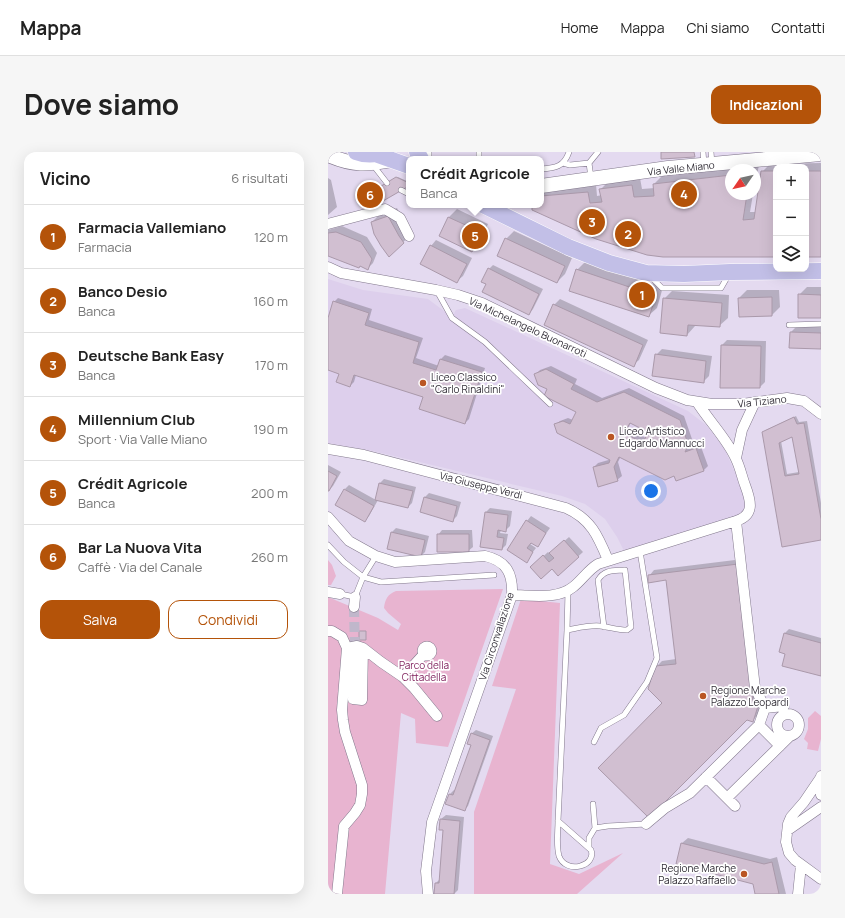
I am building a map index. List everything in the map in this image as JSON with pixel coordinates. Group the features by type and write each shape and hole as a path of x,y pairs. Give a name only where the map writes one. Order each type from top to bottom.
{"main road":[{"path":"375,156 406,165"},
{"path":"488,208 568,246 609,263 646,273 684,274 821,271"}],"street":[{"name":"Via Valle Miano","path":"544,186 668,168 708,158 821,154"},
{"path":"328,155 340,160 361,164 375,156"},
{"path":"328,224 385,209 400,218 409,236"},
{"name":"Via Michelangelo Buonarroti","path":"328,267 341,273 358,277 402,283 436,290 482,303 656,388 687,400 697,402"},
{"name":"Via Tiziano","path":"697,402 712,404 742,404 787,398 804,401 821,414"},
{"path":"512,595 549,595 568,591 593,567 608,560 736,521 746,516 750,511 749,497 736,458 697,402"},
{"path":"736,458 742,430 755,402"},
{"name":"Via Giuseppe Verdi","path":"328,449 364,455 566,508 584,518 593,528 608,560"},
{"name":"Via Circonvallazione","path":"328,517 349,541 376,556 395,562 485,556 497,559 510,573 512,595 432,822 426,870 428,894"},
{"path":"646,824 665,808 690,793 759,725 765,708 756,688 736,521"},
{"path":"328,592 340,594"},
{"path":"328,631 332,631 355,650 381,662 403,677 437,716"},
{"path":"337,894 344,826 360,805 362,794 360,777 343,720 342,710 355,650"},
{"path":"403,677 424,654"},
{"path":"727,798 790,736 794,735 799,730 800,726 796,716 781,709 765,708"},
{"path":"781,709 777,721 777,729 782,735 790,736"},
{"path":"759,725 780,746"},
{"path":"706,777 735,806"},
{"path":"821,777 821,795"},
{"path":"821,777 804,802 791,817 786,842 789,853 795,860 821,879"},
{"path":"804,802 821,800"},
{"path":"788,830 821,807"},
{"path":"806,818 821,817"},
{"path":"798,894 800,865"}],"lane":[{"path":"544,169 556,167 563,163 569,152"},
{"path":"591,179 589,163 598,152"},
{"path":"375,156 387,183"},
{"path":"563,163 589,163"},
{"path":"401,190 406,192"},
{"path":"436,290 452,318 485,342 550,404"},
{"path":"789,324 821,324"},
{"path":"328,545 344,562 363,577 381,582 494,575"},
{"path":"594,742 601,728 624,715 647,682 657,658 639,550"},
{"path":"340,594 354,602 363,577 376,556"},
{"path":"567,630 584,627 604,627 626,630 631,627 625,570 607,572 602,574 598,580 604,627"},
{"path":"558,821 592,852 591,857 584,865 574,867 567,865 562,861 558,854 558,821 568,591"},
{"path":"588,848 589,838 595,828 593,804"},
{"path":"595,828 646,824"}],"shaded area":[{"path":"328,279 363,290 428,299 452,317 456,310 465,308 688,411 706,425 724,448 746,502 746,514 625,553 617,537 605,519 585,504 562,496 373,451 328,443"}],"green space":[{"path":"328,560 332,565 336,576 331,585 328,585"},
{"name":"Parco della Cittadella","path":"503,589 448,747 416,743 415,719 401,713 385,894 328,894 328,597 378,618 398,630 401,624 384,608 387,597 396,591"},
{"path":"521,599 560,603 550,864 579,874 623,853 577,894 474,894 474,812 516,689 492,686"},
{"path":"815,711 821,716 821,739 818,751 807,749 808,743 804,739 808,729 808,718"}],"building":[{"path":"661,152 694,152 695,157 661,159"},
{"path":"761,171 773,171 773,257 663,257 647,255 596,239 532,210 532,208 544,208 544,196 588,192 590,203 602,202 599,189 632,185 634,197 654,196 653,184 725,176 725,200 746,200 743,220 754,219 757,200 761,200"},
{"path":"809,171 821,171 821,257 809,257"},
{"path":"396,177 406,182 406,188 383,201 368,194"},
{"path":"361,185 370,189 368,194 378,199 376,200 358,193"},
{"path":"388,216 404,243 389,257 374,234 371,222"},
{"path":"448,217 481,232 472,252 439,236"},
{"path":"336,232 361,242 372,259 368,270 328,256 328,233"},
{"path":"505,238 565,266 557,283 497,256"},
{"path":"430,245 467,264 457,283 420,264"},
{"path":"488,268 539,294 529,315 482,292 486,284 481,282"},
{"path":"576,269 656,296 649,317 569,291"},
{"path":"798,294 821,295 821,318 798,318"},
{"path":"772,297 772,316 739,317 738,298"},
{"path":"663,298 722,303 720,327 688,325 687,336 660,333"},
{"path":"333,301 369,313 365,325 419,342 413,363 436,370 440,359 482,372 465,424 419,409 423,397 354,375 350,387 336,382 339,374 328,370 328,318"},
{"path":"553,304 643,345 634,367 544,325"},
{"path":"790,332 821,333 821,349 789,348"},
{"path":"721,345 761,346 760,388 720,388"},
{"path":"655,354 706,361 704,383 652,376"},
{"path":"546,369 574,384 571,389 597,402 624,392 680,420 688,444 682,446 687,448 685,452 696,448 704,471 676,481 674,476 665,480 619,457 614,467 618,481 598,487 593,467 609,463 610,460 557,433 554,424 563,421 570,424 576,412 544,396 547,389 538,385 534,374","holes":["630,423 648,432 643,443 624,433"]},
{"path":"794,417 797,424 804,423 821,519 821,540 782,547 762,432","holes":["792,437 799,474 785,476 779,443"]},
{"path":"328,471 337,476 329,491 328,491"},
{"path":"379,483 413,491 408,508 375,500"},
{"path":"344,489 374,506 365,522 335,505"},
{"path":"424,497 457,506 453,522 420,512"},
{"path":"485,512 508,515 506,532 498,530 497,537 504,538 502,550 480,547"},
{"path":"526,520 546,533 538,547 531,543 527,548 533,552 527,563 507,550"},
{"path":"391,532 425,540 421,557 387,549"},
{"path":"437,534 469,534 469,552 437,552"},
{"path":"564,540 579,557 558,576 552,569 541,579 530,567 543,555 549,562 554,558 549,553"},
{"name":"Regione Marche Palazzo Leopardi","path":"738,564 753,703 758,706 753,722 747,720 649,818 598,768 662,703 648,689 655,666 676,664 666,580 648,583 648,575"},
{"path":"359,631 366,631 366,640 359,640"},
{"path":"784,633 821,643 821,676 782,666 785,654 779,652"},
{"path":"471,733 490,740 465,811 445,804 449,794 453,795 471,745 467,744"},
{"path":"440,819 460,821 454,894 434,894 435,883 439,883 443,830 439,830"},
{"name":"Regione Marche Palazzo Raffaello","path":"681,843 764,864 772,862 779,894 755,894 753,884 676,864"}],"tunnel":[{"path":"354,607 355,653"}],"place":[{"name":"Millennium Club","path":"684,194"},
{"name":"Bar La Nuova Vita","path":"370,195"},
{"name":"Deutsche Bank Easy","path":"592,222"},
{"name":"Banco Desio","path":"628,234"},
{"name":"Crédit Agricole","path":"475,236"},
{"name":"Farmacia Vallemiano","path":"642,295"},
{"name":"Liceo Classico \"Carlo Rinaldini\"","path":"423,383"},
{"name":"Liceo Artistico Edgardo Mannucci","path":"611,437"},
{"name":"Regione Marche Palazzo Leopardi","path":"703,696"},
{"name":"Regione Marche Palazzo Raffaello","path":"744,874"}]}
